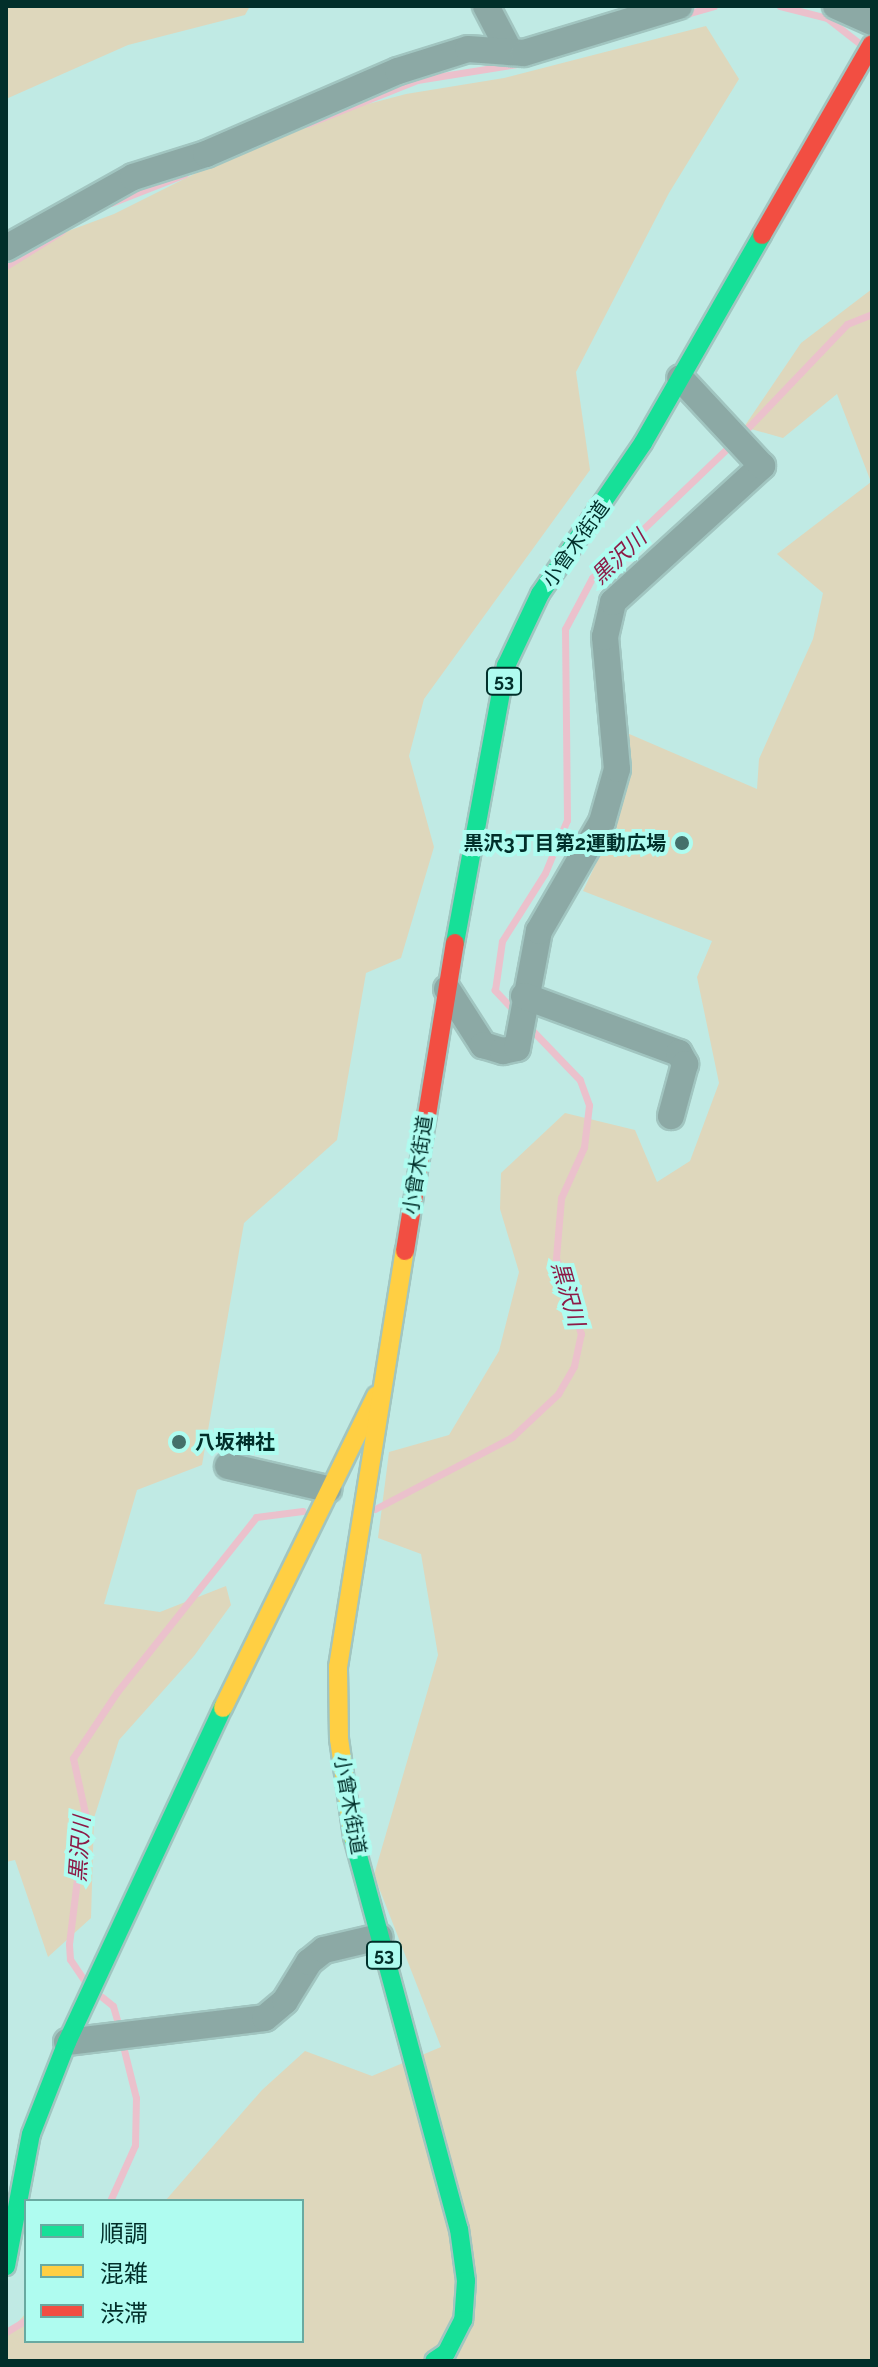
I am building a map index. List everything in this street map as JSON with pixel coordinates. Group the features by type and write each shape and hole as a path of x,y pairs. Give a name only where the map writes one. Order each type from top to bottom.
{"main road":[{"name":"小曾木街道","path":"434,2361 446,2353 463,2320 463,2255 429,2102 379,1937 354,1840 339,1739 338,1667 362,1500 447,989 506,666 540,594 600,511 872,44"},
{"path":"6,2266 31,2134 67,2042 309,1525 381,1386"}],"street":[{"path":"486,6 510,52"},
{"path":"6,248 133,177 206,154 398,71 468,49 524,53 679,6"},
{"path":"836,6 872,22"},
{"path":"447,989 483,1045 503,1051 517,1048 539,931 586,855 611,798 618,745 605,637 613,602 762,466 680,378"},
{"path":"524,998 679,1053 685,1064 671,1116"},
{"path":"228,1466 325,1494"},
{"path":"67,2042 265,2018 285,2001 309,1962 324,1950 379,1937"}],"shaded area":[{"path":"6,6 250,6 245,15 128,45 6,99"},
{"path":"706,26 739,79 669,193 576,372 590,470 424,699 409,756 434,847 401,958 366,973 337,1140 244,1223 202,1465 137,1490 104,1604 160,1612 226,1586 231,1605 194,1656 119,1740 94,1818 91,1918 48,1957 15,1860 6,1862 6,254 114,214 296,123 406,94 504,78"},
{"path":"872,289 872,2361 6,2361 6,2335 24,2315 24,2343 304,2343 304,2199 167,2199 262,2090 305,2051 372,2076 441,2047 374,1875 438,1655 421,1554 378,1538 389,1452 449,1435 499,1351 519,1272 500,1209 501,1173 565,1113 635,1130 657,1182 690,1161 719,1083 697,977 712,941 583,891 615,823 626,781 627,733 757,789 759,759 813,639 823,593 777,554 871,482 837,394 783,438 744,427 801,343"}],"waterway":[{"path":"683,15 714,6"},
{"path":"780,6 827,18 859,43"},
{"path":"307,124 417,80 517,64"},
{"path":"111,203 185,174"},
{"path":"6,266 62,231"},
{"name":"黒沢川","path":"742,434 847,324 872,314"},
{"name":"黒沢川","path":"517,1014 495,990 502,941 545,873 567,820 565,629 592,578 733,443"},
{"name":"黒沢川","path":"375,1509 512,1437 558,1394 574,1366 581,1334 556,1258 561,1198 584,1147 589,1105 580,1080 528,1026"},
{"name":"黒沢川","path":"84,1980 70,1959 69,1944 85,1813 73,1758 117,1692 256,1517 303,1511"},
{"name":"黒沢川","path":"102,1997 113,2006 120,2030"},
{"name":"黒沢川","path":"111,2199 135,2145 136,2098 122,2042"},
{"name":"黒沢川","path":"6,2332 24,2321"}],"traffic: fast":[{"path":"455,943 506,666 540,594 643,443 762,235"},
{"path":"6,2266 31,2134 67,2042 223,1708"},
{"path":"353,1837 459,2229 466,2281 463,2320 446,2353 434,2361"}],"traffic: slow":[{"path":"353,1837 339,1739 338,1667 405,1251"},
{"path":"223,1708 376,1395"}],"traffic: jam":[{"path":"762,235 872,44"},
{"path":"405,1251 455,943"}],"place":[{"name":"黒沢3丁目第2運動広場","path":"682,843"},
{"name":"八坂神社","path":"179,1442"}]}
